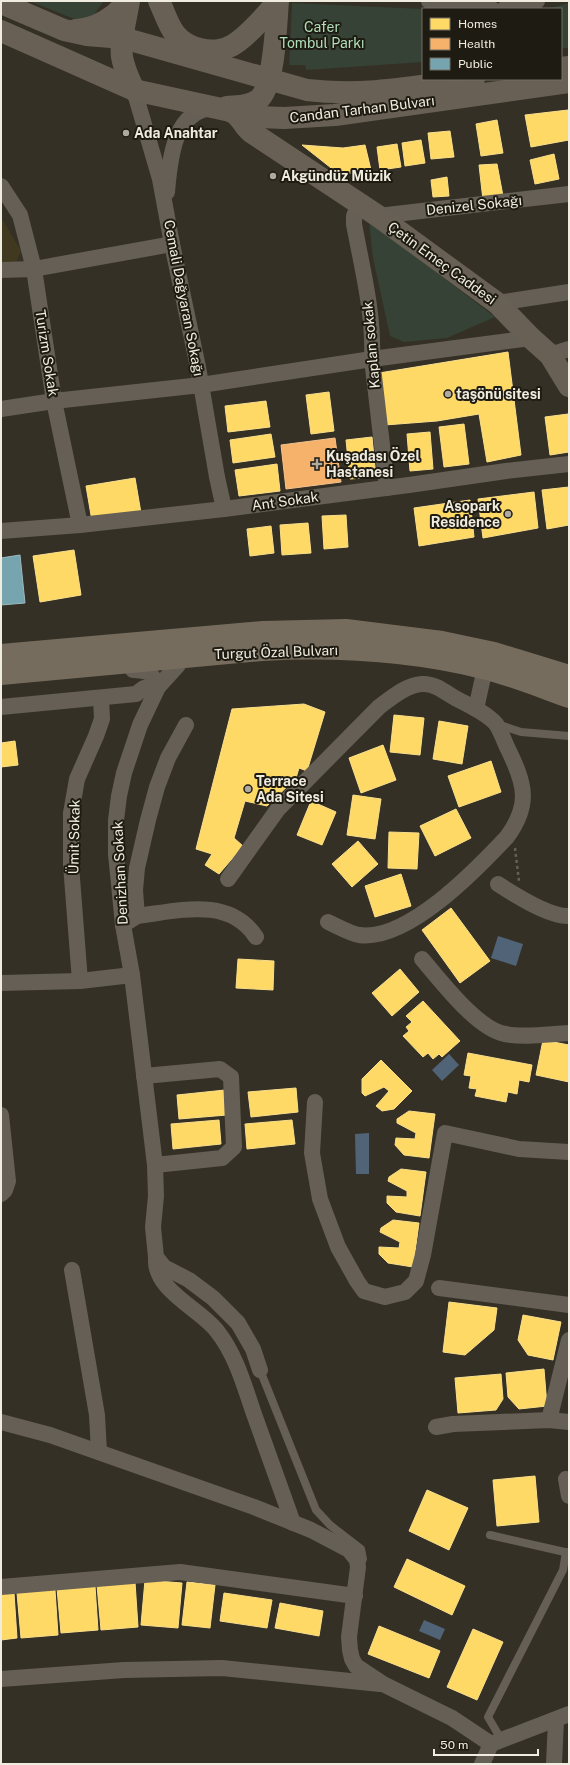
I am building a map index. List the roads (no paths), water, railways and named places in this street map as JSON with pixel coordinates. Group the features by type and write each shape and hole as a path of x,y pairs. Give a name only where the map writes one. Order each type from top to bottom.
{"highway":[{"path":"1,643 227,625 258,624 346,630"},
{"name":"Turgut Özal Bulvarı","path":"1,655 263,632 346,630 442,642 494,653 569,676"},
{"name":"Turgut Özal Bulvarı","path":"1,674 262,650 302,648 383,650 443,659 484,668 569,697"},
{"path":"1,685 178,665 262,650"}],"main road":[{"path":"64,30 80,30 94,26 121,10 128,1"},
{"path":"128,1 122,56 124,67 134,90"},
{"path":"159,1 175,33 184,42 195,48 208,50 232,46 257,24 278,1"},
{"path":"226,110 248,105 258,100 265,92 278,82 274,50 278,1"},
{"name":"Candan Tarhan Bulvarı","path":"1,3 64,30 87,35 123,38 306,90 325,92 372,92 466,80"},
{"name":"Candan Tarhan Bulvarı","path":"1,31 134,90 265,118 308,118 569,82"},
{"name":"Çetin Emeç Caddesi","path":"226,110 237,114 246,128 251,132 378,216 497,303 531,338 560,352 569,386"},
{"name":"Çetin Emeç Caddesi","path":"296,162 287,148 287,140 294,127 308,118"}],"street":[{"path":"429,1 484,8"},
{"path":"508,8 537,1"},
{"name":"Cemali Dağyaran Sokağı","path":"134,90 160,179 201,385 216,477 224,509"},
{"path":"166,213 167,190 171,164 176,137 182,126 195,113 206,108 226,110"},
{"name":"Turizm Sokak","path":"1,186 20,215 34,269 54,401 80,525"},
{"name":"Denizel Sokağı","path":"378,216 569,194"},
{"name":"Kaplan sokak","path":"359,203 354,216 354,224 371,319 373,338 372,359 387,488"},
{"path":"1,270 34,269 172,244"},
{"path":"497,303 569,292"},
{"path":"1,409 54,401 201,385 372,359 531,338"},
{"name":"Ant Sokak","path":"1,531 80,525 224,509 506,471 569,464"},
{"name":"Denizhan Sokak","path":"178,665 158,687 133,744 119,796 116,820 116,854 123,926 132,975 155,1165 156,1196 153,1226 156,1267 172,1292 182,1302 210,1323 231,1352 293,1523"},
{"path":"476,709 484,668"},
{"path":"1,707 136,694 144,688 158,687 154,676 147,671 133,670"},
{"path":"228,879 278,809 379,707 410,687 422,684 432,685 476,709 496,724 517,768 524,791 523,807 513,829 499,846 446,895 412,921 376,935 359,935 328,922"},
{"name":"Ümit Sokak","path":"80,981 71,865 71,813 77,779 102,719 101,698"},
{"path":"137,916 135,890 137,868 148,820 168,758 186,725"},
{"path":"498,884 521,899 560,915 569,916"},
{"path":"123,926 137,916 190,909 211,909 229,914 248,926 256,937"},
{"path":"422,959 477,1020 491,1030 519,1036 569,1033"},
{"path":"1,983 80,981 132,975"},
{"path":"144,1076 220,1069 231,1077 234,1147 222,1158 155,1165"},
{"path":"315,1102 312,1153 320,1200 338,1247 357,1281 364,1291 385,1297 405,1292 416,1281 423,1255 445,1133 519,1149 569,1152"},
{"path":"1,1115 8,1181 5,1190 1,1194"},
{"path":"156,1257 164,1267 189,1280 212,1298 238,1323 253,1349 260,1370"},
{"path":"72,1270 97,1415 99,1452"},
{"path":"439,1288 569,1305"},
{"path":"549,1420 569,1340"},
{"path":"436,1427 454,1424 549,1420 569,1422"},
{"path":"1,1422 50,1435 254,1507 311,1530 349,1550 357,1560 358,1567 356,1596 349,1637 352,1659 363,1672 383,1684 496,1741"},
{"path":"566,1479 569,1496"},
{"path":"1,1587 180,1572 356,1596"},
{"path":"1,1678 124,1670 222,1668 383,1684"},
{"path":"482,1764 496,1741 562,1717 554,1764"}],"lane":[{"path":"496,724 521,732 569,736"},
{"path":"260,1370 316,1510 321,1517 361,1549 364,1559 358,1567"},
{"path":"490,1535 568,1552 563,1570 488,1717 496,1741"}],"water":[{"path":"498,936 523,944 516,966 491,958"},
{"path":"449,1054 459,1065 442,1081 432,1070"},
{"path":"369,1133 369,1174 356,1174 355,1134"},
{"path":"424,1620 445,1629 440,1640 419,1631"}],"place":[{"name":"Ada Anahtar","path":"126,133"},
{"name":"Akgündüz Müzik","path":"273,176"},
{"name":"taşönü sitesi","path":"448,394"},
{"name":"Kuşadası Özel Hastanesi","path":"317,464"},
{"name":"Asopark Residence","path":"508,514"},
{"name":"Terrace Ada Sitesi","path":"248,789"}],"park label":[{"name":"Cafer Tombul Parkı","path":"322,36"}]}
